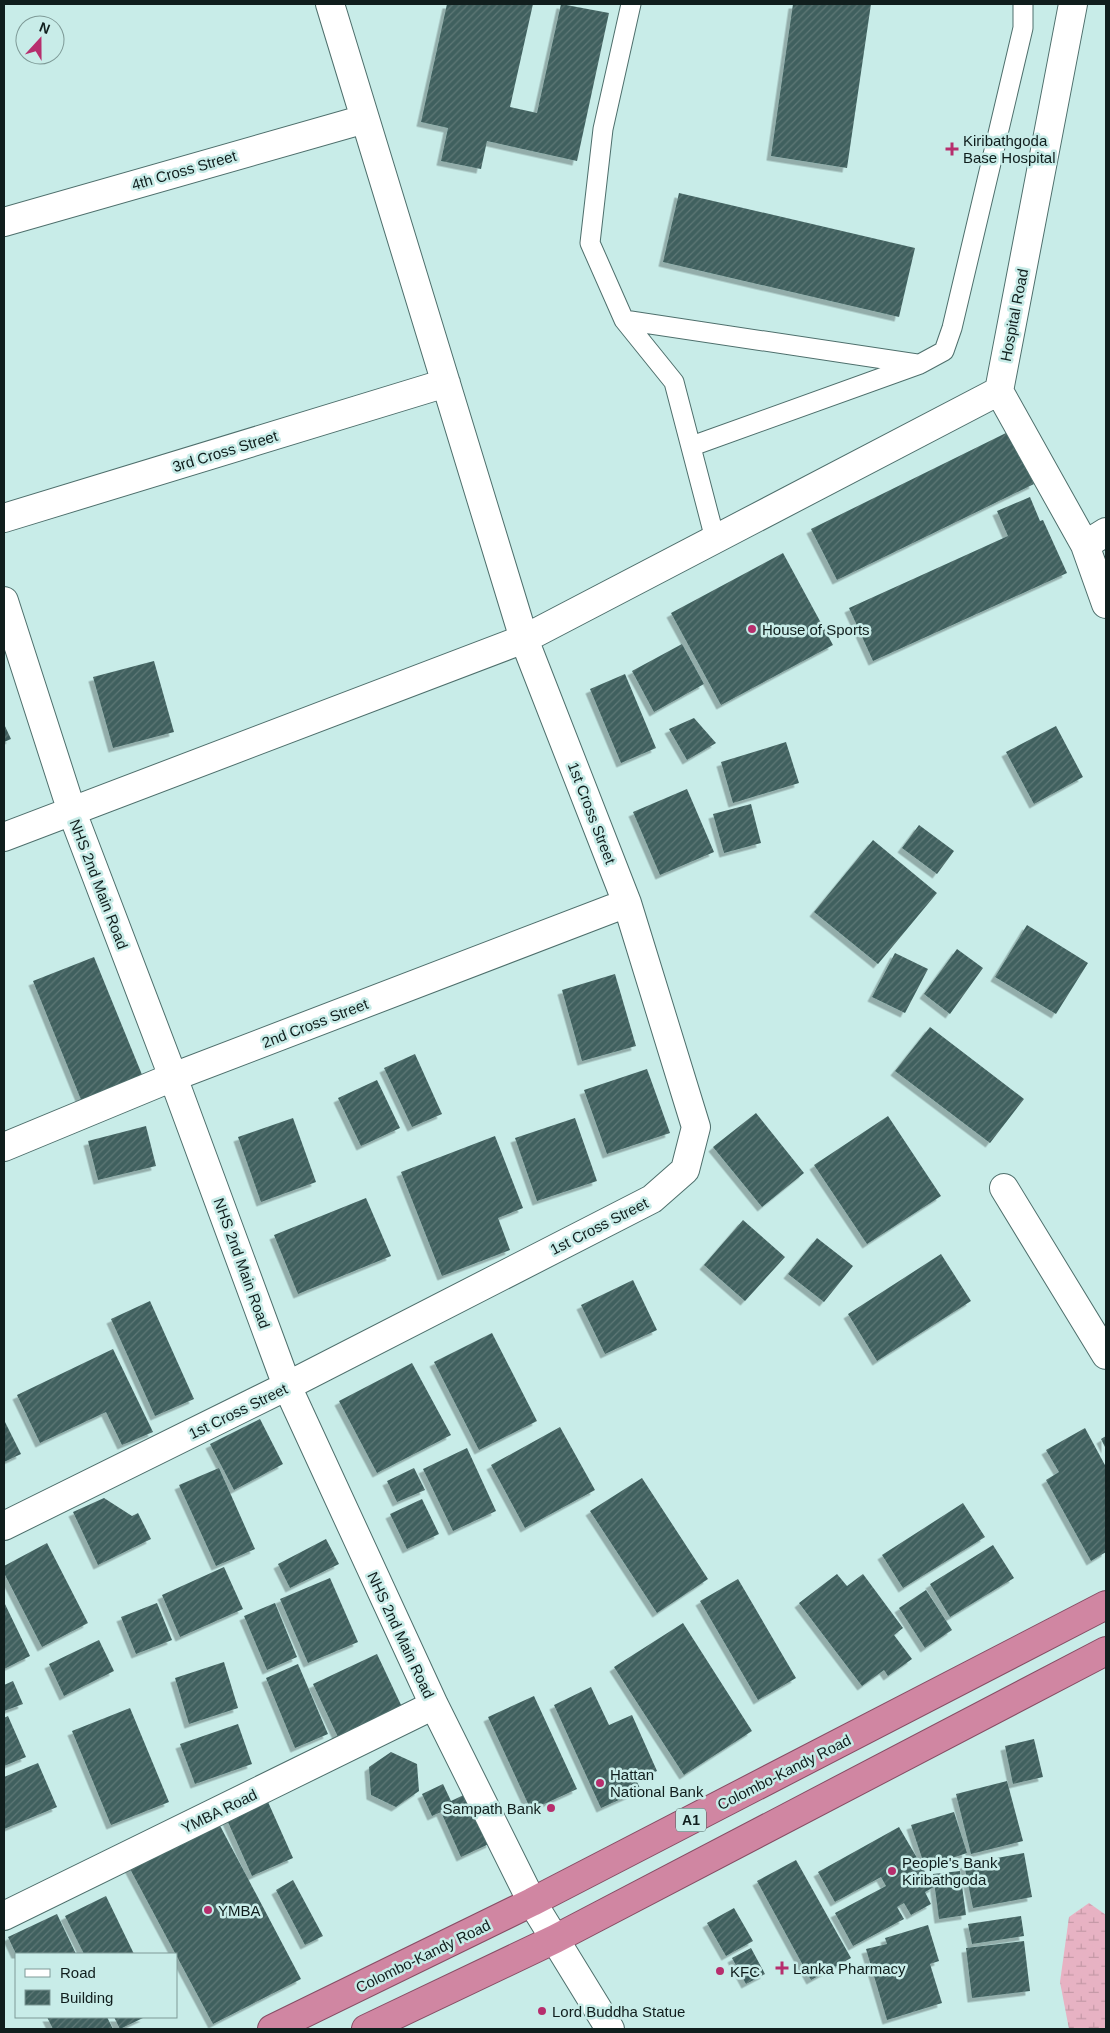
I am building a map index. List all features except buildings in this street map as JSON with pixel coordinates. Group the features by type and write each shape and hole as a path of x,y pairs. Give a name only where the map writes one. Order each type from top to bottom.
{"highway":[{"name":"Colombo-Kandy Road","path":"272,2029 532,1902 1106,1605"},
{"path":"366,2029 555,1939 1106,1651"}],"street":[{"name":"1st Cross Street","path":"4,1526 287,1386 652,1199 685,1170 696,1127 627,903 524,639 330,4"},
{"name":"Hospital Road","path":"999,391 1073,4"},
{"name":"4th Cross Street","path":"4,222 365,119"},
{"name":"3rd Cross Street","path":"4,518 446,384"},
{"path":"4,837 524,639 999,391 1096,538 1106,604"},
{"name":"NHS 2nd Main Road","path":"4,602 72,812 173,1077 287,1386 434,1705 532,1902 610,2029"},
{"name":"2nd Cross Street","path":"4,1147 173,1077 627,903"},
{"path":"1004,1188 1106,1355"},
{"name":"YMBA Road","path":"4,1916 434,1705"}],"lane":[{"path":"631,4 603,129 590,244 624,320 674,382 716,539"},
{"path":"692,446 920,364 944,351 952,328 1023,28 1022,4"},
{"path":"624,320 920,364"}],"green space":[{"path":"1089,1903 1106,1915 1106,2029 1069,2029 1060,1982 1069,1917"}],"place":[{"name":"Kiribathgoda Base Hospital","path":"952,149"},
{"name":"House of Sports","path":"752,629"},
{"name":"Hattan National Bank","path":"600,1783"},
{"name":"Sampath Bank","path":"551,1808"},
{"name":"People's Bank Kiribathgoda","path":"892,1871"},
{"name":"YMBA","path":"208,1910"},
{"name":"Lanka Pharmacy","path":"782,1968"},
{"name":"KFC","path":"720,1971"},
{"name":"Lord Buddha Statue","path":"542,2011"}]}
